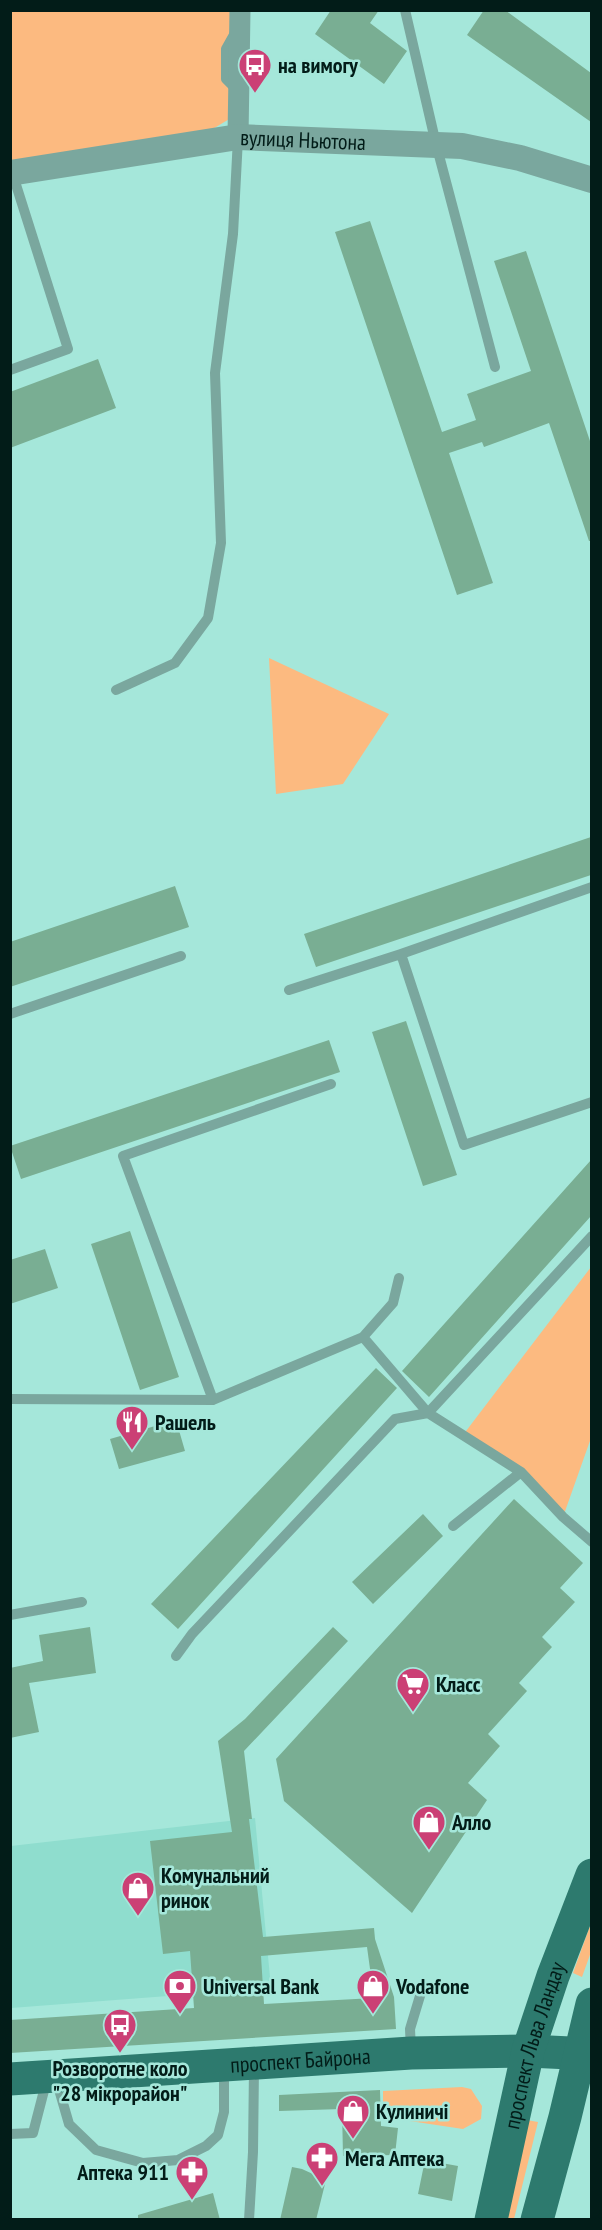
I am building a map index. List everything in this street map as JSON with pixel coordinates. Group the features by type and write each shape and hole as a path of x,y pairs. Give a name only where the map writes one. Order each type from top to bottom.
{"main road":[{"name":"проспект Льва Ландау","path":"491,2220 528,2051 591,1875"},
{"name":"проспект Льва Ландау","path":"537,2220 565,2117 586,2054 591,2004"},
{"name":"проспект Байрона","path":"10,2079 411,2053 528,2051 586,2054"}],"street":[{"path":"238,138 240,17"},
{"name":"вулиця Ньютона","path":"11,172 238,138 462,146 520,158 591,180"}],"lane":[{"path":"405,10 436,144 495,367"},
{"path":"116,690 175,663 208,618 221,543 215,373 233,234 238,138"},
{"path":"10,370 68,349 11,172"},
{"path":"289,990 401,954 591,887"},
{"path":"401,954 464,1145 591,1102"},
{"path":"10,1014 181,956"},
{"path":"213,1400 123,1156 331,1084"},
{"path":"176,1656 192,1634 395,1419 428,1413 591,1236"},
{"path":"10,1399 213,1400 363,1337 393,1303 399,1278"},
{"path":"363,1337 428,1413 520,1472 562,1517 591,1542"},
{"path":"453,1526 520,1472"},
{"path":"10,1615 81,1602"},
{"path":"411,2053 410,2029 423,1986"},
{"path":"51,2077 69,2124 96,2150 142,2163 178,2160 206,2146 218,2135 239,2065"},
{"path":"239,2065 253,2152 249,2220"},
{"path":"10,2134 33,2133 51,2077"}],"shaded area":[{"path":"11,11 232,11 231,118 211,130 11,163"},
{"path":"269,658 389,714 343,784 276,794"},
{"path":"591,1267 591,1438 563,1517 521,1472 463,1435"},
{"name":"Комунальний ринок","path":"255,1818 271,1988 11,2008 11,1846"},
{"path":"591,1923 591,1952 582,1977 573,1973"},
{"path":"462,2087 471,2089 482,2106 481,2119 463,2129 383,2117 383,2091"},
{"path":"527,2120 538,2122 514,2219 503,2220"}],"building":[{"path":"331,10 379,10 370,23 407,51 384,84 315,34"},
{"path":"484,10 505,10 591,73 591,122 467,35"},
{"path":"370,221 442,432 476,420 467,394 531,371 494,261 526,251 591,444 591,541 589,541 549,423 484,447 482,442 449,453 493,583 457,595 335,232"},
{"path":"98,359 116,408 10,448 10,392"},
{"path":"591,837 591,875 316,967 304,934"},
{"path":"175,886 189,927 10,987 10,942"},
{"path":"406,1021 457,1175 423,1186 372,1032"},
{"path":"329,1040 340,1072 21,1179 10,1146"},
{"path":"591,1160 591,1216 429,1397 402,1371"},
{"path":"130,1231 179,1377 140,1390 91,1244"},
{"path":"45,1249 58,1288 10,1304 10,1260"},
{"path":"376,1368 397,1388 178,1629 151,1604"},
{"path":"176,1420 185,1451 119,1469 110,1439"},
{"name":"Класс","path":"514,1499 583,1563 560,1588 575,1602 542,1637 552,1647 519,1683 527,1691 488,1734 500,1746 468,1783 487,1800 412,1913 284,1801 276,1759"},
{"path":"423,1514 443,1536 373,1604 352,1582"},
{"path":"90,1627 96,1673 29,1683 39,1732 10,1738 10,1668 43,1661 39,1635"},
{"path":"333,1627 348,1641 244,1751 252,1819 249,1819 263,1937 374,1928 375,1939 394,1997 396,2029 10,2053 10,2020 194,2008 190,1951 163,1954 150,1841 232,1832 218,1741 245,1719","holes":["367,1947 374,1998 264,2004 261,1956"]},
{"path":"380,2090 381,2126 398,2128 395,2155 343,2156 342,2109 279,2111 279,2095"},
{"path":"425,2160 458,2166 452,2201 418,2194"},
{"path":"292,2167 326,2180 316,2220 280,2220"},
{"path":"213,2193 220,2220 138,2220 138,2215"}],"place":[{"name":"на вимогу","path":"255,94"},
{"name":"Рашель","path":"132,1451"},
{"name":"Класс","path":"413,1713"},
{"name":"Алло","path":"429,1851"},
{"name":"Комунальний ринок","path":"138,1917"},
{"name":"Universal Bank","path":"180,2015"},
{"name":"Vodafone","path":"373,2015"},
{"name":"Розворотне коло \"28 мікрорайон\"","path":"120,2054"},
{"name":"Кулиничі","path":"353,2140"},
{"name":"Мега Аптека","path":"322,2187"},
{"name":"Аптека 911","path":"192,2201"}]}
